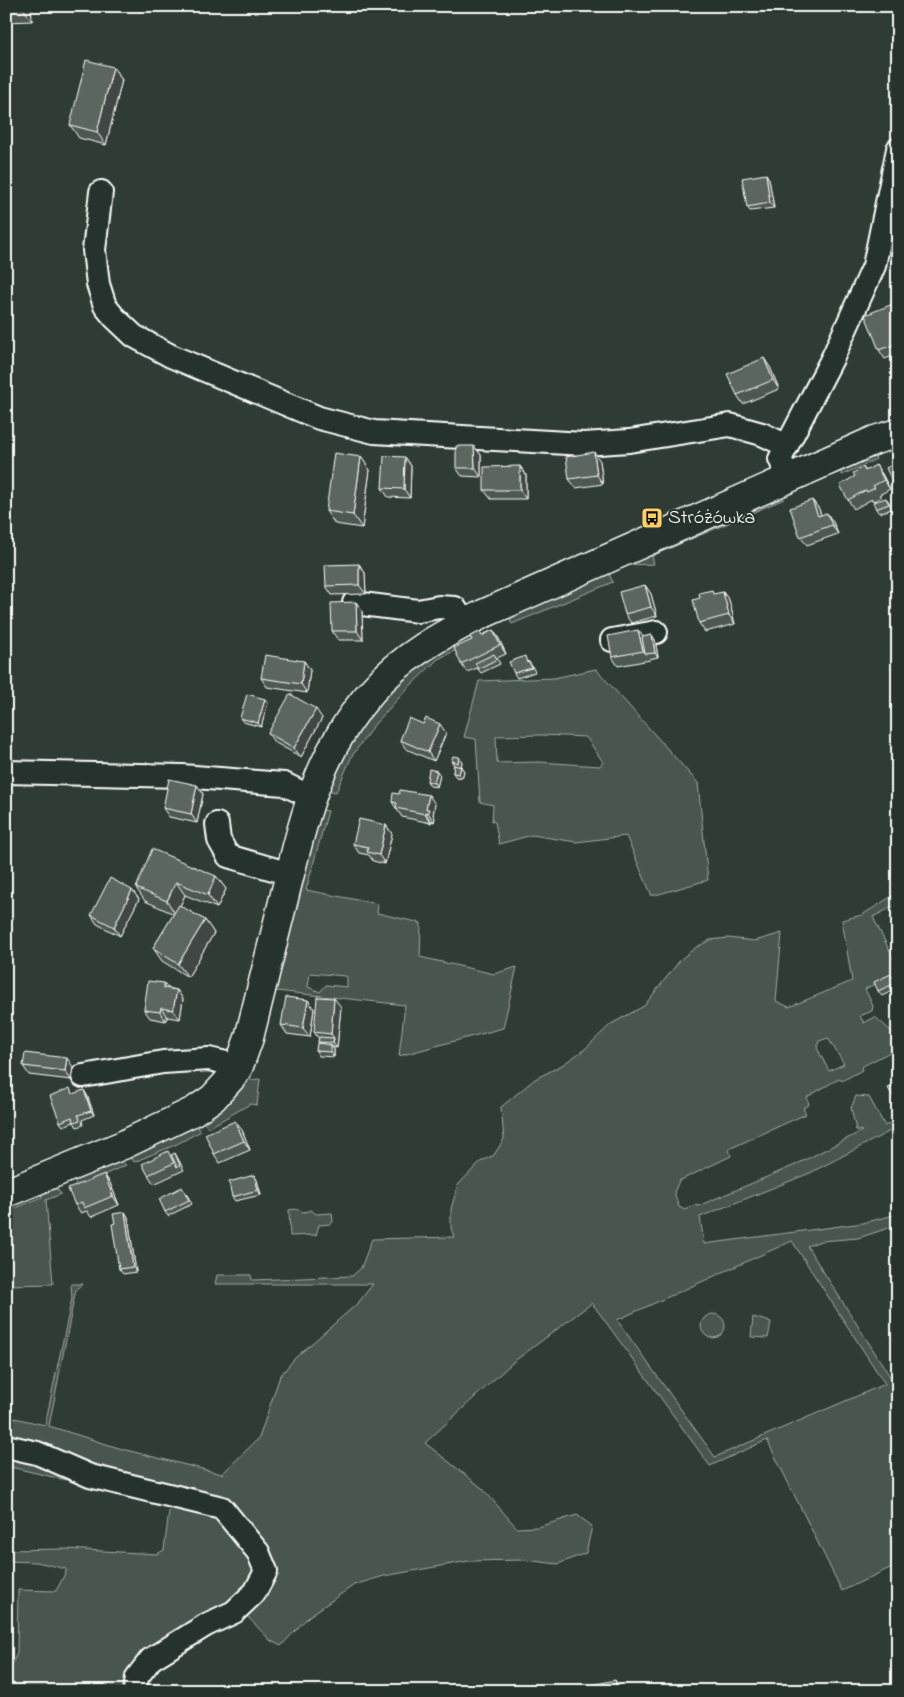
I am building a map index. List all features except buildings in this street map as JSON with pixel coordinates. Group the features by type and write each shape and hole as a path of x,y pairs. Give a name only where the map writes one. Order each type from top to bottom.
{"main road":[{"path":"6,1193 123,1145 194,1111 213,1098 224,1087 239,1066 249,1038 290,874 311,797 321,770 336,739 354,712 373,689 406,659 465,623 875,440 898,433"}],"street":[{"path":"789,478 780,459 833,357 874,266 898,149"},
{"path":"101,192 94,250 98,284 105,306 114,317 134,336 171,356 319,418 374,432 584,444 629,441 730,426 762,434 787,446"},
{"path":"354,603 418,611 439,607 455,608 465,623"},
{"path":"612,640 656,632"},
{"path":"6,772 182,776 284,784 311,797"},
{"path":"217,824 219,840 228,856 290,874"},
{"path":"83,1076 163,1062 200,1059 218,1060 239,1066"},
{"path":"6,1446 37,1452 90,1476 222,1508 258,1552 266,1570 255,1592 234,1612 206,1625 151,1659 137,1677 135,1691"}],"shaded area":[{"path":"873,454 876,459 842,475 840,470"},
{"path":"781,496 784,499 652,556 654,564 626,565"},
{"path":"608,572 613,582 512,624 510,621 514,614"},
{"path":"479,630 483,637 438,659 408,688 374,725 352,756 336,792 330,791 327,787 329,778 374,707 420,661"},
{"path":"596,669 698,783 708,880 652,896 626,836 576,842 532,835 499,844 495,822 492,821 493,805 480,802 476,739 464,737 479,681 554,678","holes":["496,736 586,737 603,762 600,766 539,762 497,763"]},
{"path":"322,810 328,811 306,890 378,904 377,913 421,923 420,957 494,974 517,967 503,1028 399,1056 405,1005 276,991 255,1063 249,1062 317,812","holes":["310,973 347,977 347,987 326,985 320,992 308,987"]},
{"path":"897,893 898,904 873,917 898,968 898,972 865,989 873,1006 872,1011 860,1016 864,1023 875,1017 898,1037 898,1048 861,1067 862,1070 842,1081 840,1079 835,1081 807,1097 809,1105 803,1108 806,1114 729,1149 731,1156 679,1181 674,1192 679,1207 685,1210 694,1205 698,1206 793,1166 862,1131 856,1130 851,1108 856,1096 869,1097 885,1126 898,1119 898,1127 810,1173 700,1217 704,1244 863,1223 898,1214 898,1225 858,1238 821,1241 807,1246 893,1381 898,1379 898,1469 891,1472 898,1487 898,1564 842,1591 767,1440 710,1466 592,1303 512,1363 425,1443 482,1488 517,1528 538,1527 577,1515 592,1526 586,1553 558,1564 525,1560 469,1561 384,1576 354,1585 308,1617 281,1646 271,1641 242,1611 227,1608 131,1691 6,1691 6,1671 10,1669 17,1653 18,1590 56,1591 66,1569 37,1562 6,1561 6,1550 66,1549 157,1554 164,1550 170,1504 6,1466 6,1416 45,1425 72,1298 71,1284 83,1284 76,1289 49,1426 122,1449 222,1474 259,1438 280,1376 295,1358 358,1303 373,1284 215,1284 217,1275 251,1275 252,1280 352,1276 361,1268 372,1239 454,1237 451,1228 451,1209 458,1185 480,1162 494,1155 504,1139 501,1107 535,1079 562,1065 585,1049 611,1024 644,1006 681,959 695,948 710,940 728,938 755,941 782,933 776,1001 789,1007 852,981 842,920 862,915","holes":["828,1038 844,1064 829,1071 817,1048 819,1041","792,1241 885,1384 715,1457 617,1320"]},
{"path":"253,1070 250,1080 260,1079 257,1105 250,1104 208,1128 201,1118 247,1071"},
{"path":"194,1123 201,1131 175,1145 134,1162 131,1158 132,1151"},
{"path":"119,1158 126,1165 77,1187 74,1181 76,1176"},
{"path":"53,1184 61,1194 46,1200 53,1284 6,1285 6,1212 42,1197 40,1189"},
{"path":"295,1209 304,1212 311,1210 316,1214 332,1213 333,1222 319,1225 316,1235 290,1236 289,1210"},
{"path":"713,1314 718,1315 724,1321 724,1331 718,1337 713,1338 708,1337 702,1331 701,1326 702,1321 708,1315"},
{"path":"753,1317 771,1322 768,1338 751,1337"}],"place":[{"name":"Stróżówka","path":"652,518"}]}
